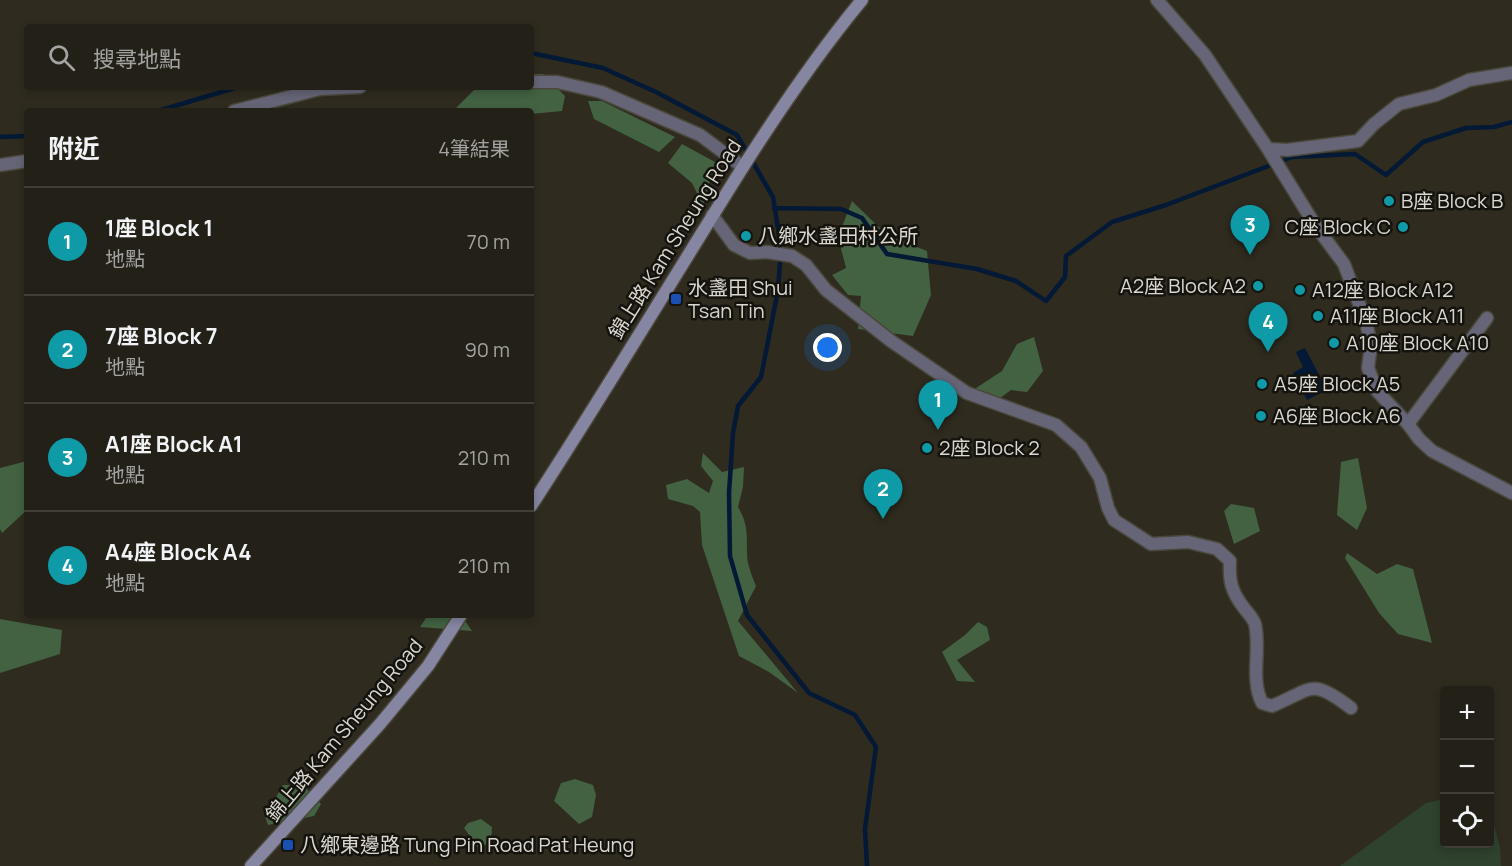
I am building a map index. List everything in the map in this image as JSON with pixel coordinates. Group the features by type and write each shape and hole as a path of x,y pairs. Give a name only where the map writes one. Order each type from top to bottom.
{"main road":[{"name":"錦上路 Kam Sheung Road","path":"534,501 712,214 770,125 825,45 862,0"},
{"name":"錦上路 Kam Sheung Road","path":"251,866 380,724 428,666 458,618"}],"street":[{"path":"1157,0 1205,56 1315,225 1344,264 1366,322 1371,345 1368,368 1377,391 1408,424 1419,440 1432,451 1512,492"},
{"path":"1272,157 1287,150 1358,141 1374,124 1399,104 1436,95 1469,80 1512,73"},
{"path":"534,82 557,82 601,92 700,135 744,165"},
{"path":"246,108 316,90"},
{"path":"0,165 24,161"},
{"path":"712,214 734,245 750,253 767,252 792,256 806,265 826,290 891,341 967,393 1056,424 1081,447 1100,477 1108,508 1114,520 1151,544 1188,542 1217,549 1230,561 1229,580 1239,602 1254,622 1255,667 1258,694 1262,703 1272,706 1297,692 1314,688 1331,693 1352,708"},
{"path":"1408,424 1487,318"}],"green space":[{"path":"534,74 543,74 565,96 562,111 534,114 534,108 456,108 474,90 534,90"},
{"path":"588,101 602,101 675,137 659,152 594,119"},
{"path":"682,144 715,162 703,206 692,183 668,163"},
{"path":"852,201 887,235 927,251 931,295 913,336 858,329 861,296 848,295 832,275 846,268 838,237"},
{"path":"1034,337 1043,371 1027,392 1011,390 988,407 976,388 1002,371 1017,344"},
{"path":"703,453 722,472 744,467 743,487 738,507 745,522 748,563 756,586 738,621 798,693 769,672 739,656 702,545 700,512 693,506 668,499 666,485 687,479 709,493 713,481 701,466"},
{"path":"1358,458 1367,508 1357,530 1337,515 1341,462"},
{"path":"24,462 24,513 2,533 0,529 0,468"},
{"path":"1231,504 1254,508 1260,531 1234,544 1224,511"},
{"path":"1347,553 1377,574 1397,564 1413,569 1432,643 1398,634 1379,613 1345,558"},
{"path":"426,618 463,618 472,631 420,627"},
{"path":"0,619 62,630 60,654 0,673"},
{"path":"978,622 987,627 990,640 957,660 975,682 957,681 942,652"},
{"path":"575,779 593,785 596,795 592,817 579,824 554,801 561,783"},
{"path":"283,785 303,785 321,804 314,816 268,825 265,816"},
{"path":"1440,800 1440,848 1494,848 1494,825 1500,847 1501,866 1340,866 1426,803"},
{"path":"481,819 492,827 491,841 479,849 464,828 468,823"}],"water":[{"path":"1305,348 1327,390 1307,400 1293,373 1303,367 1296,352"}],"waterway":[{"path":"534,54 603,68 656,92 737,135 773,197 781,248 778,290 761,377 738,406 733,433 729,493 730,556 747,615 809,693 855,715 876,747 865,829 867,866"},
{"path":"168,108 228,90"},
{"path":"774,208 841,209 862,218 887,254 977,269 1016,281 1046,301 1065,277 1066,256 1112,222 1166,205 1292,157 1355,154 1386,175 1423,142 1466,128 1494,127 1512,122"},
{"path":"0,137 24,136"}],"place":[{"name":"B座 Block B","path":"1389,201"},
{"name":"C座 Block C","path":"1403,227"},
{"name":"八鄉水盞田村公所","path":"746,236"},
{"name":"A1座 Block A1","path":"1250,255"},
{"name":"A2座 Block A2","path":"1258,286"},
{"name":"A12座 Block A12","path":"1300,290"},
{"name":"水盞田 Shui Tsan Tin","path":"676,299"},
{"name":"A11座 Block A11","path":"1318,316"},
{"name":"A10座 Block A10","path":"1334,343"},
{"name":"A4座 Block A4","path":"1268,352"},
{"name":"A5座 Block A5","path":"1262,384"},
{"name":"A6座 Block A6","path":"1261,416"},
{"name":"1座 Block 1","path":"938,430"},
{"name":"2座 Block 2","path":"927,448"},
{"name":"7座 Block 7","path":"883,519"},
{"name":"八鄉東邊路 Tung Pin Road Pat Heung","path":"288,845"}]}
